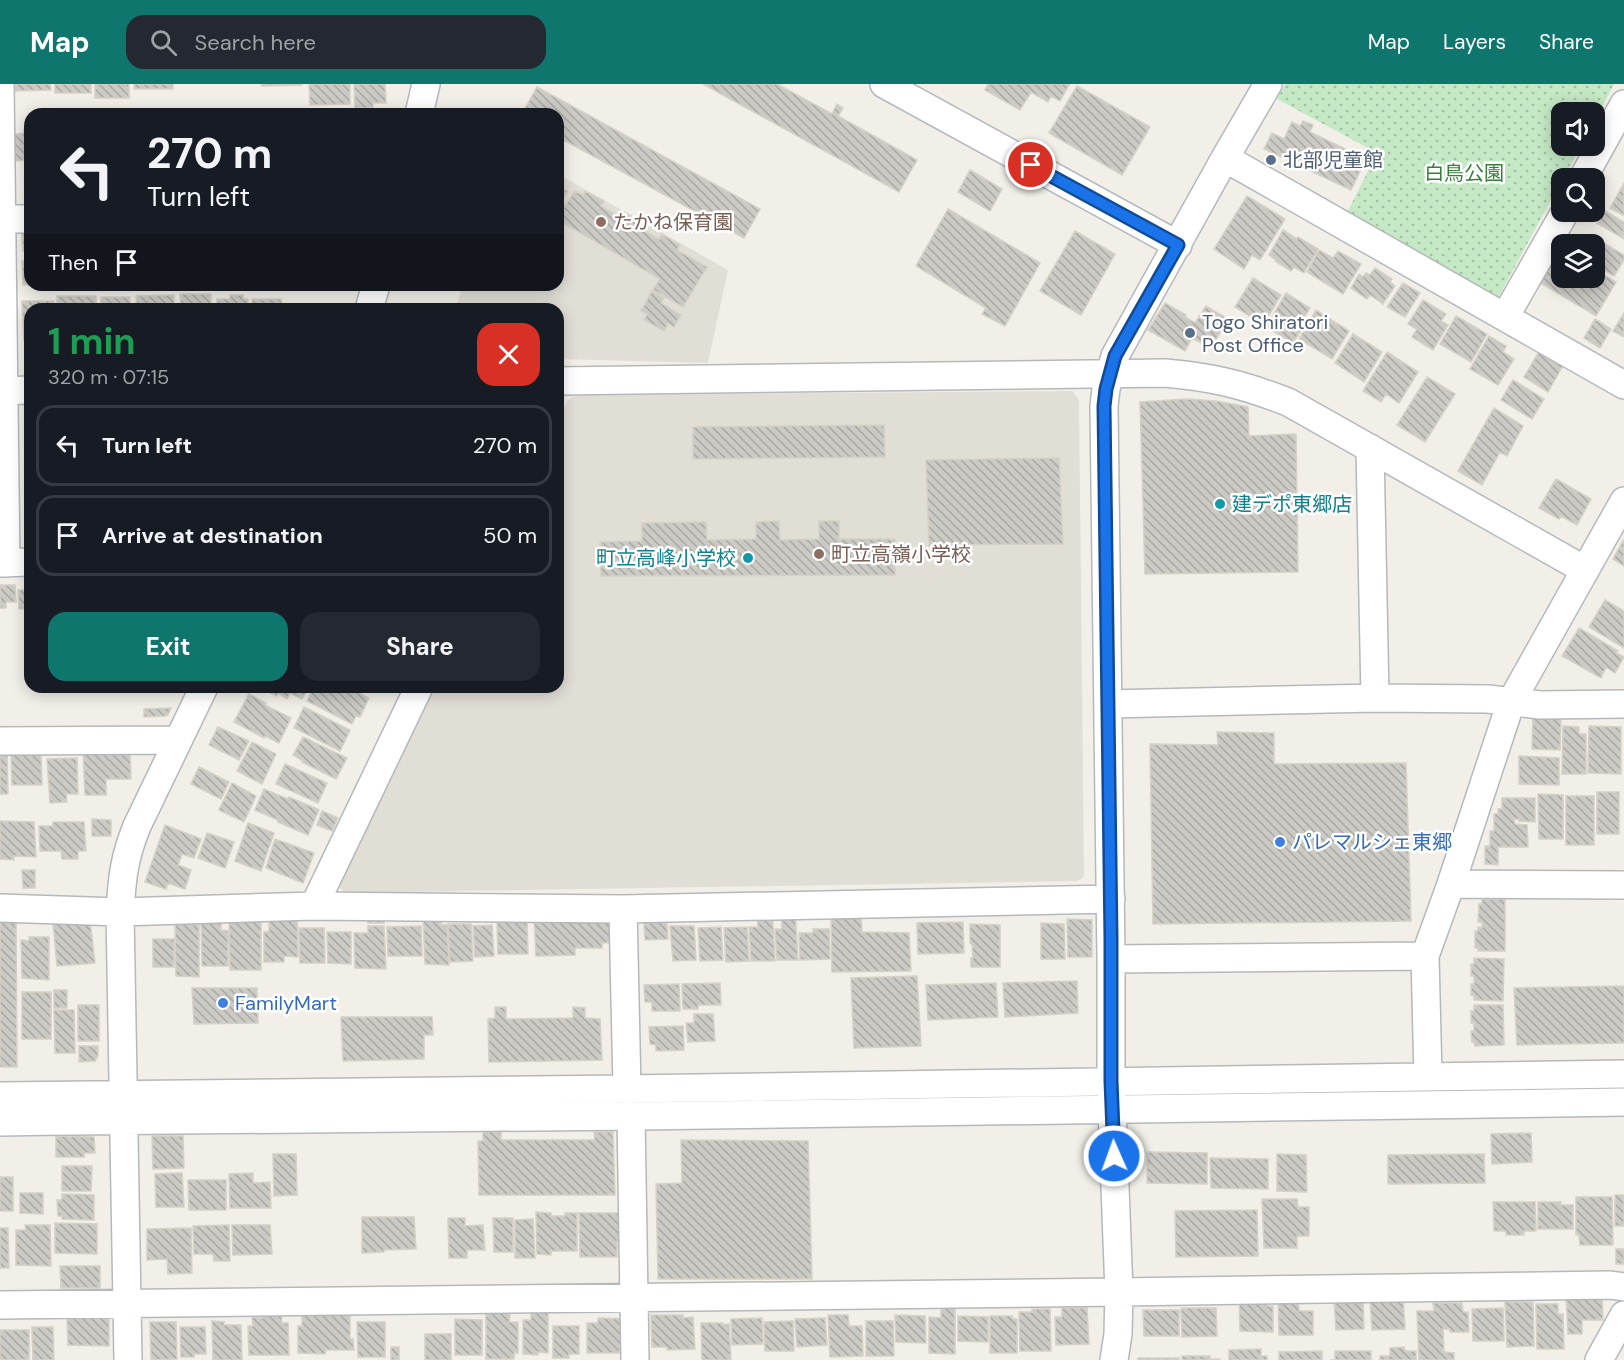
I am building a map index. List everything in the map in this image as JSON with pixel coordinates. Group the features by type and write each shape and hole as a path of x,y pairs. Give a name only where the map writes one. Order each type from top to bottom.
{"street":[{"path":"0,84 1,219 11,391 12,563"},
{"path":"420,108 426,84"},
{"path":"884,84 1178,245"},
{"path":"1114,1360 1118,1334 1119,1292 1111,1081 1111,899 1104,406 1109,374 1115,356 1268,84"},
{"path":"1589,168 1624,104"},
{"path":"1225,158 1624,385"},
{"path":"1,219 24,219"},
{"path":"1505,317 1559,222"},
{"path":"564,385 1109,374 1195,375 1244,385 1288,402 1585,570"},
{"path":"1370,448 1375,698"},
{"path":"1428,1077 1425,957 1510,702 1624,501"},
{"path":"128,1360 120,912 123,870 137,826 201,693"},
{"path":"314,906 416,693"},
{"path":"1108,704 1375,698 1488,699 1540,705 1624,704"},
{"path":"0,741 178,740"},
{"path":"1451,884 1624,885"},
{"path":"0,908 120,912 314,906 622,909 1111,899"},
{"path":"622,909 627,1089"},
{"path":"1111,959 1425,957"},
{"path":"0,1122 124,1107 627,1089 1624,1074"},
{"path":"0,1096 124,1107 631,1116 1624,1102"},
{"path":"631,1116 634,1360"},
{"path":"0,1305 1610,1285 1624,1287"},
{"path":"1599,1360 1624,1315"}],"shaded area":[{"name":"たかね保育園","path":"564,177 728,270 708,363 564,359 564,303 458,303 460,291 564,291"},
{"name":"町立高嶺小学校","path":"1072,391 1079,400 1084,877 1077,881 344,893 336,881 427,693 564,693 564,408 568,400 577,395"}],"green space":[{"name":"白鳥公園","path":"1285,84 1614,84 1605,102 1551,102 1551,156 1575,156 1569,168 1551,168 1551,200 1498,298 1348,211 1377,153 1277,99"}],"building":[{"path":"15,84 50,84 51,90 15,91"},
{"path":"55,84 91,84 91,93 55,93"},
{"path":"95,84 129,84 129,98 95,98"},
{"path":"134,84 173,84 173,89 134,89"},
{"path":"261,84 302,84 302,85 262,86"},
{"path":"309,84 350,84 350,104 310,105"},
{"path":"354,84 385,84 386,103 373,103 373,108 355,108"},
{"path":"703,84 777,84 832,114 837,104 843,108 838,116 917,160 899,192"},
{"path":"988,84 1069,85 1060,101 1051,96 1048,102 1031,92 1020,110 985,90"},
{"path":"1077,86 1150,127 1122,175 1049,133"},
{"path":"537,87 760,209 744,238 564,140 564,108 525,108"},
{"path":"1303,121 1313,125 1310,132 1366,159 1351,190 1264,149 1272,133 1284,139 1292,122 1300,126"},
{"path":"24,133 24,160 15,161 14,134"},
{"path":"970,170 1002,189 990,211 958,192"},
{"path":"1624,183 1624,216 1610,208"},
{"name":"たかね保育園","path":"575,191 583,195 585,191 604,201 601,206 620,217 624,212 641,222 638,227 659,239 662,234 680,245 677,250 707,267 683,307 653,290 660,279 564,223 564,207"},
{"path":"1247,196 1285,219 1260,260 1252,255 1244,269 1214,249"},
{"path":"948,209 1040,263 1005,326 982,314 986,308 916,266"},
{"path":"1605,211 1624,222 1624,239 1597,223 1605,222"},
{"path":"21,223 24,223 24,251 23,251"},
{"path":"1283,230 1318,249 1304,273 1294,267 1291,271 1269,255"},
{"path":"1075,231 1115,254 1081,315 1040,291"},
{"path":"1605,244 1624,255 1624,260 1614,276 1605,271"},
{"path":"1319,250 1333,258 1338,251 1361,264 1343,294 1307,272"},
{"path":"22,261 24,261 24,285"},
{"path":"1551,262 1551,288 1605,288 1605,276 1616,282 1596,316 1539,282"},
{"path":"1375,268 1392,279 1390,282 1395,286 1383,304 1370,295 1367,299 1351,288 1359,274 1363,277 1366,273 1370,275"},
{"path":"1253,278 1281,295 1265,322 1235,307"},
{"path":"1403,283 1420,293 1405,317 1387,307"},
{"name":"たかね保育園","path":"652,291 664,298 661,303 681,315 674,327 668,323 664,331 644,320 647,314 641,311"},
{"path":"1286,293 1310,308 1300,324 1304,326 1293,343 1266,327"},
{"path":"180,294 211,294 211,303 181,303"},
{"path":"174,295 174,303 137,303 136,296"},
{"path":"230,295 243,295 243,299 248,299 248,303 217,303 217,299 230,299"},
{"path":"57,296 96,296 96,303 57,303"},
{"path":"101,297 130,297 130,303 101,303"},
{"path":"252,299 281,299 281,303 252,303"},
{"path":"1423,300 1446,314 1441,321 1448,325 1433,350 1412,337 1417,329 1408,324"},
{"path":"22,301 54,301 54,303 24,303 24,341"},
{"path":"1165,303 1195,323 1206,306 1228,319 1211,348 1192,338 1185,351 1148,330"},
{"path":"1316,310 1349,331 1332,359 1299,339"},
{"path":"1624,313 1624,337 1613,331"},
{"path":"1456,316 1487,334 1471,362 1440,344"},
{"path":"1595,319 1611,329 1600,348 1584,338"},
{"path":"1353,334 1382,352 1364,382 1335,363"},
{"path":"1489,336 1506,346 1503,352 1514,359 1498,385 1470,369"},
{"path":"1543,345 1566,360 1548,392 1524,377"},
{"path":"1387,352 1418,372 1399,403 1386,394 1381,402 1363,391"},
{"path":"1427,377 1455,394 1425,442 1397,425"},
{"path":"1513,380 1544,399 1532,419 1501,400"},
{"name":"建デポ東郷店","path":"1187,399 1248,407 1249,436 1296,434 1298,572 1145,574 1140,402"},
{"path":"1494,408 1523,426 1507,456 1500,452 1482,485 1458,471"},
{"path":"884,425 885,457 693,459 693,427"},
{"path":"1059,458 1063,544 929,545 926,460"},
{"path":"1556,479 1591,499 1577,525 1561,516 1559,519 1539,508"},
{"name":"町立高峰小学校","path":"779,521 780,540 819,539 819,521 839,521 839,539 895,539 895,575 601,576 600,542 642,541 642,523 706,522 707,540 756,539 756,522"},
{"path":"1624,539 1624,566 1613,559"},
{"path":"0,585 15,585 16,602 6,602 6,608 0,608"},
{"path":"18,590 24,590 24,609 19,609"},
{"path":"1605,600 1624,611 1624,648 1589,627"},
{"path":"1579,628 1624,657 1615,673 1606,667 1601,678 1562,656"},
{"path":"278,693 290,693 287,699"},
{"path":"290,693 306,693 302,699"},
{"path":"311,693 359,693 369,698 360,717 356,716 352,724 307,701"},
{"path":"249,694 291,718 279,743 265,736 264,738 234,722"},
{"path":"304,707 350,730 340,751 294,728"},
{"path":"171,708 165,716 144,717 144,709"},
{"path":"1533,713 1561,714 1560,750 1532,749"},
{"path":"1563,726 1579,727 1579,734 1586,734 1586,774 1562,774"},
{"path":"1589,726 1621,727 1621,774 1588,773"},
{"path":"218,727 249,741 239,760 209,745"},
{"name":"パレマルシェ東郷","path":"1217,732 1274,733 1274,764 1406,763 1411,921 1153,924 1150,744 1218,745"},
{"path":"303,737 347,758 336,779 293,755"},
{"path":"252,742 276,754 262,784 237,771"},
{"path":"130,749 131,779 106,779 106,795 85,795 83,750"},
{"path":"0,750 7,750 8,794 0,794"},
{"path":"11,755 41,755 42,785 12,785"},
{"path":"1519,756 1559,758 1559,785 1519,784"},
{"path":"77,758 78,794 66,794 67,802 50,803 47,759"},
{"path":"285,764 327,783 318,803 276,784"},
{"path":"199,767 229,782 221,799 191,784"},
{"path":"232,783 256,796 244,822 219,810"},
{"path":"264,789 319,810 308,835 255,810"},
{"path":"1597,792 1619,792 1619,834 1597,834"},
{"path":"1538,794 1563,795 1563,839 1539,839"},
{"path":"1566,796 1594,796 1594,845 1566,845"},
{"path":"1502,798 1535,798 1535,822 1514,819 1515,824 1527,825 1528,847 1498,847 1498,865 1485,864 1485,846 1490,846 1490,831 1494,831 1494,814 1498,814 1498,809 1502,809"},
{"path":"322,811 338,818 332,831 317,825"},
{"path":"92,819 111,820 111,836 92,836"},
{"path":"0,821 34,822 36,857 14,856 14,860 0,859"},
{"path":"53,822 84,822 86,851 78,851 78,859 62,859 61,851 40,851 39,826 53,826"},
{"path":"248,823 274,833 261,871 235,861"},
{"path":"165,825 201,839 194,858 182,854 178,865 191,870 185,889 168,883 166,889 145,882"},
{"path":"207,833 234,842 225,868 198,858"},
{"path":"275,839 314,853 303,883 266,868"},
{"path":"22,870 35,870 35,888 23,888"},
{"path":"1482,899 1505,899 1505,951 1478,951 1478,948 1475,948 1475,931 1478,931 1478,927 1482,928 1482,922 1478,922 1479,904 1482,904"},
{"path":"367,908 384,908 384,923 368,923"},
{"path":"297,909 298,957 284,956 284,962 264,962 264,932 269,931 269,913"},
{"path":"643,909 666,909 668,939 645,940"},
{"path":"757,909 772,909 775,961 751,961 749,927 758,927"},
{"path":"795,909 798,960 777,960 775,929 782,929 781,910"},
{"path":"229,913 261,919 261,970 230,970"},
{"path":"440,914 441,925 447,925 449,965 425,964 423,915"},
{"path":"617,914 619,942 602,943 602,948 575,948 575,955 536,956 534,919"},
{"path":"831,915 861,915 862,932 909,933 911,971 832,972"},
{"path":"201,918 221,919 221,930 228,931 228,966 202,966"},
{"path":"1067,919 1092,920 1092,957 1068,957"},
{"path":"90,920 95,963 57,966 53,923"},
{"path":"0,921 16,921 17,1067 0,1067"},
{"path":"497,922 527,922 528,954 498,954"},
{"path":"963,922 964,953 918,954 917,923"},
{"path":"1041,923 1064,924 1065,959 1041,959"},
{"path":"175,924 199,925 199,977 176,976"},
{"path":"448,924 471,924 473,961 450,962"},
{"path":"970,924 1000,925 1000,967 971,967 971,958 973,958"},
{"path":"492,925 494,956 475,957 473,926"},
{"path":"368,926 384,926 386,969 355,968 354,933 368,933"},
{"path":"421,926 422,956 388,956 387,927"},
{"path":"670,926 694,926 696,960 673,961"},
{"path":"721,927 723,960 700,961 698,928"},
{"path":"747,927 749,961 726,962 724,928"},
{"path":"299,928 324,928 325,963 300,963"},
{"path":"813,929 829,929 830,959 800,960 799,933 813,933"},
{"path":"327,932 351,932 351,964 328,963"},
{"path":"29,937 49,937 49,980 22,978 21,940 29,941"},
{"path":"153,939 174,939 174,967 153,967"},
{"path":"1474,958 1504,959 1503,1001 1474,1000 1474,996 1471,995 1474,976 1471,976 1471,964 1474,964"},
{"path":"917,976 921,1046 854,1048 851,978"},
{"path":"1077,981 1078,1013 1005,1017 1003,983"},
{"path":"720,983 721,1005 698,1005 698,1009 683,1009 682,984"},
{"path":"996,983 998,1017 928,1020 926,985"},
{"path":"679,984 680,1011 652,1011 652,1002 645,1002 644,985"},
{"path":"1624,986 1624,1043 1517,1045 1514,988"},
{"path":"192,988 257,988 258,1023 194,1024"},
{"path":"54,990 67,990 67,1008 54,1008"},
{"path":"22,992 51,992 51,1039 22,1039"},
{"path":"78,1005 99,1005 99,1041 78,1041"},
{"path":"1474,1005 1503,1005 1504,1045 1475,1046 1472,1042 1471,1031 1474,1031 1474,1023 1471,1023 1471,1011 1474,1011"},
{"path":"495,1007 506,1007 506,1019 573,1018 573,1007 585,1008 585,1018 600,1019 602,1060 489,1062 488,1019 495,1018"},
{"path":"54,1010 74,1010 75,1053 55,1053"},
{"path":"694,1014 713,1014 715,1041 688,1042 686,1023 694,1023"},
{"path":"341,1017 432,1017 433,1035 424,1035 424,1059 343,1061"},
{"path":"683,1026 684,1050 656,1051 656,1045 650,1044 649,1027"},
{"path":"79,1046 98,1046 98,1056 95,1061 79,1062"},
{"path":"483,1131 501,1132 501,1140 595,1140 594,1132 613,1132 615,1195 479,1195 478,1141 483,1141"},
{"path":"1531,1133 1532,1162 1492,1164 1491,1134"},
{"path":"56,1136 94,1137 95,1153 84,1153 84,1157 56,1157"},
{"path":"152,1136 183,1136 184,1168 153,1169"},
{"path":"681,1140 808,1141 812,1279 658,1279 656,1184 682,1183"},
{"path":"1147,1152 1207,1153 1207,1184 1147,1183"},
{"path":"273,1154 296,1154 297,1195 274,1196"},
{"path":"1277,1154 1306,1155 1307,1192 1277,1191"},
{"path":"1484,1154 1485,1183 1388,1184 1388,1155"},
{"path":"1210,1158 1268,1159 1268,1189 1211,1188"},
{"path":"62,1166 92,1166 91,1191 62,1191"},
{"path":"182,1173 184,1207 156,1207 155,1174"},
{"path":"253,1173 253,1183 270,1182 271,1208 230,1208 229,1174"},
{"path":"0,1177 13,1177 13,1211 0,1211"},
{"path":"188,1180 226,1180 226,1210 189,1210"},
{"path":"20,1193 43,1193 43,1214 20,1213"},
{"path":"62,1194 94,1195 94,1220 62,1219 62,1216 58,1216 57,1200 62,1200"},
{"path":"1615,1195 1624,1195 1624,1226 1615,1226"},
{"path":"1576,1197 1612,1197 1613,1245 1580,1245 1579,1235 1576,1235"},
{"path":"1262,1199 1297,1199 1298,1207 1309,1207 1309,1236 1297,1236 1297,1248 1264,1248"},
{"path":"1493,1202 1535,1202 1536,1231 1524,1231 1524,1235 1506,1235 1506,1231 1494,1231"},
{"path":"1538,1202 1561,1202 1560,1205 1573,1205 1573,1229 1538,1229"},
{"path":"1257,1210 1258,1256 1176,1257 1175,1211"},
{"path":"536,1212 551,1213 551,1216 577,1213 577,1251 551,1251 551,1255 537,1254"},
{"path":"579,1213 624,1213 625,1242 617,1241 617,1257 580,1257"},
{"path":"362,1217 414,1217 416,1249 362,1253"},
{"path":"448,1218 465,1218 465,1226 483,1225 485,1250 467,1250 467,1258 449,1258"},
{"path":"493,1218 513,1218 513,1252 494,1252"},
{"path":"533,1219 535,1258 515,1258 515,1220"},
{"path":"55,1223 97,1224 97,1254 55,1253"},
{"path":"25,1225 50,1225 51,1266 16,1265 16,1230 26,1230"},
{"path":"229,1225 230,1261 214,1261 213,1254 194,1254 193,1226"},
{"path":"232,1225 270,1225 272,1254 233,1255"},
{"path":"0,1228 8,1228 9,1268 0,1268"},
{"path":"191,1228 192,1273 168,1274 167,1259 147,1260 147,1229"},
{"path":"1616,1249 1624,1249 1624,1264 1616,1264"},
{"path":"60,1266 100,1266 100,1288 61,1288"},
{"path":"1602,1294 1603,1320 1582,1320 1582,1334 1568,1334 1566,1295"},
{"path":"1239,1297 1267,1298 1267,1306 1273,1306 1273,1332 1240,1331"},
{"path":"1278,1297 1298,1297 1299,1311 1313,1311 1313,1335 1279,1335"},
{"path":"1403,1297 1405,1329 1372,1330 1370,1298"},
{"path":"1363,1299 1364,1329 1336,1330 1334,1300"},
{"path":"1505,1302 1533,1302 1534,1346 1507,1347"},
{"path":"1433,1303 1462,1303 1463,1312 1468,1312 1469,1332 1450,1332 1450,1329 1443,1329 1444,1352 1454,1353 1454,1360 1419,1360 1417,1311 1434,1311"},
{"path":"1536,1304 1558,1304 1558,1314 1563,1314 1564,1349 1537,1349"},
{"path":"941,1308 955,1308 955,1354 929,1353 929,1317 941,1318"},
{"path":"1062,1308 1087,1308 1089,1344 1056,1345 1055,1317 1062,1317"},
{"path":"1181,1308 1216,1308 1217,1336 1182,1337"},
{"path":"1503,1308 1504,1341 1473,1341 1472,1309"},
{"path":"1032,1309 1050,1309 1051,1351 1020,1351 1019,1312 1032,1312"},
{"path":"1143,1310 1179,1310 1179,1336 1144,1336"},
{"path":"263,1312 281,1312 282,1323 288,1323 289,1355 249,1355 248,1326 253,1326 252,1317 263,1318"},
{"path":"531,1312 548,1313 548,1353 523,1354 523,1320 531,1320"},
{"path":"302,1313 350,1314 350,1339 353,1339 354,1350 326,1350 325,1354 298,1353 298,1326 302,1326"},
{"path":"486,1313 510,1313 509,1322 518,1322 518,1353 514,1353 514,1359 486,1359"},
{"path":"651,1315 693,1317 695,1349 667,1350 667,1347 652,1347"},
{"path":"828,1315 848,1315 849,1326 862,1326 863,1356 830,1357"},
{"path":"895,1315 925,1316 926,1343 896,1342"},
{"path":"958,1316 988,1317 988,1342 958,1341"},
{"path":"990,1316 1012,1316 1013,1319 1017,1319 1017,1353 990,1353"},
{"path":"67,1318 109,1318 109,1346 68,1345"},
{"path":"598,1318 627,1319 627,1351 587,1353 587,1323 598,1323"},
{"path":"762,1318 763,1344 732,1345 731,1319"},
{"path":"825,1318 827,1345 797,1347 795,1319"},
{"path":"455,1319 482,1320 482,1355 455,1355"},
{"path":"212,1321 224,1322 224,1325 241,1325 242,1360 213,1360"},
{"path":"793,1321 794,1351 765,1351 764,1322"},
{"path":"866,1321 893,1321 894,1356 866,1356"},
{"path":"150,1322 176,1322 177,1359 151,1360"},
{"path":"357,1322 385,1322 385,1357 358,1357"},
{"path":"701,1323 729,1324 731,1360 702,1360"},
{"path":"553,1326 579,1326 579,1354 569,1354 569,1358 553,1358"},
{"path":"32,1327 53,1327 54,1360 33,1360"},
{"path":"180,1327 205,1327 206,1354 181,1357"},
{"path":"0,1330 29,1330 29,1360 0,1360"},
{"path":"425,1334 451,1334 451,1360 425,1360"},
{"path":"391,1347 399,1347 399,1360 391,1360"},
{"path":"1404,1347 1405,1351 1416,1351 1416,1360 1380,1360 1380,1356 1390,1356 1390,1348"},
{"path":"1261,1349 1261,1356 1267,1356 1267,1360 1229,1360 1229,1350"},
{"path":"1322,1351 1322,1360 1279,1360 1279,1352"},
{"path":"1335,1351 1371,1351 1371,1360 1335,1360"},
{"path":"1182,1356 1210,1356 1210,1359 1220,1360 1182,1360"},
{"path":"1138,1358 1179,1358 1179,1360 1138,1360"}],"place":[{"name":"北部児童館","path":"1271,160"},
{"name":"たかね保育園","path":"601,222"},
{"name":"Togo Shiratori Post Office","path":"1190,333"},
{"name":"建デポ東郷店","path":"1220,504"},
{"name":"町立高嶺小学校","path":"819,554"},
{"name":"町立高峰小学校","path":"748,558"},
{"name":"パレマルシェ東郷","path":"1280,842"},
{"name":"FamilyMart","path":"223,1003"}],"route":[{"path":"1031,165 1178,245 1115,356 1109,374 1104,406 1111,1081 1114,1156"}]}
